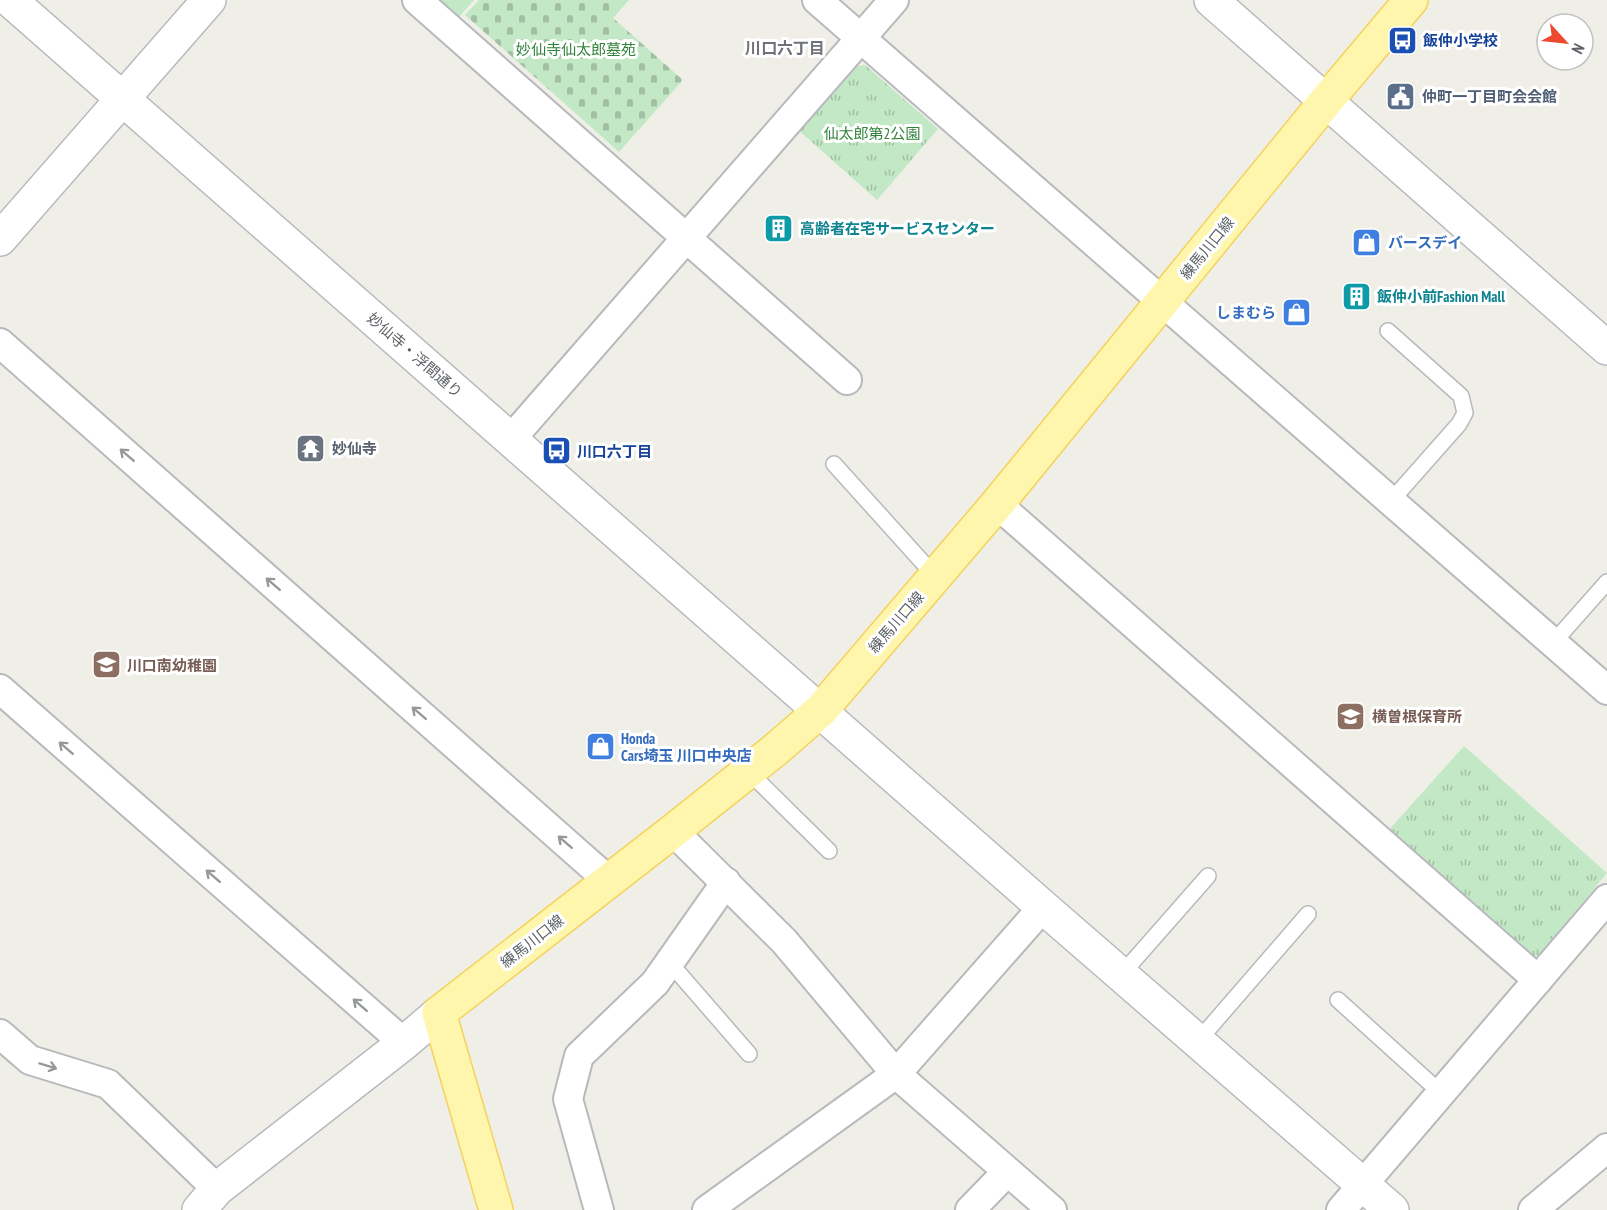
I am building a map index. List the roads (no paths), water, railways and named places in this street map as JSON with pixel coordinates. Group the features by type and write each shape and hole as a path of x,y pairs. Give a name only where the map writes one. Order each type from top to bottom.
{"main road":[{"name":"練馬川口線","path":"439,1013 674,831 820,710 998,504 1411,0"},
{"path":"439,1013 496,1210"}],"street":[{"name":"妙仙寺・浮間通り","path":"10,0 1043,907 1392,1210"},
{"path":"0,239 209,0"},
{"path":"417,0 847,380"},
{"path":"817,0 1607,690"},
{"path":"511,439 894,0"},
{"path":"1211,0 1607,348"},
{"path":"0,344 609,881"},
{"path":"998,504 1538,980"},
{"path":"0,690 404,1043"},
{"path":"674,831 784,941 896,1074 1052,1210"},
{"path":"599,1210 568,1099 579,1056 656,983 726,882"},
{"path":"1341,1210 1607,899"},
{"path":"707,1210 896,1074 1043,907"},
{"path":"0,1034 30,1060 108,1084 208,1200 439,1013"},
{"path":"1533,1210 1607,1148"},
{"path":"970,1210 1007,1172"}],"lane":[{"path":"1388,331 1461,396 1465,413 1459,424 1391,501"},
{"path":"834,464 935,576"},
{"path":"1553,643 1607,582"},
{"path":"748,771 830,851"},
{"path":"1121,975 1208,876"},
{"path":"1198,1041 1308,914"},
{"path":"670,963 749,1054"},
{"path":"1338,1000 1442,1093"}],"place":[{"name":"飯仲小学校","path":"1402,40"},
{"name":"仲町一丁目町会会館","path":"1401,96"},
{"name":"高齢者在宅サービスセンター","path":"779,228"},
{"name":"バースデイ","path":"1367,242"},
{"name":"飯仲小前Fashion Mall","path":"1356,296"},
{"name":"しまむら","path":"1297,312"},
{"name":"妙仙寺","path":"311,448"},
{"name":"川口六丁目","path":"556,451"},
{"name":"川口南幼稚園","path":"106,665"},
{"name":"横曽根保育所","path":"1351,716"},
{"name":"Honda Cars埼玉 川口中央店","path":"600,747"}],"district":[{"name":"川口六丁目","path":"785,48"}],"park label":[{"name":"妙仙寺仙太郎墓苑","path":"576,49"},
{"name":"仙太郎第2公園","path":"872,133"}]}
